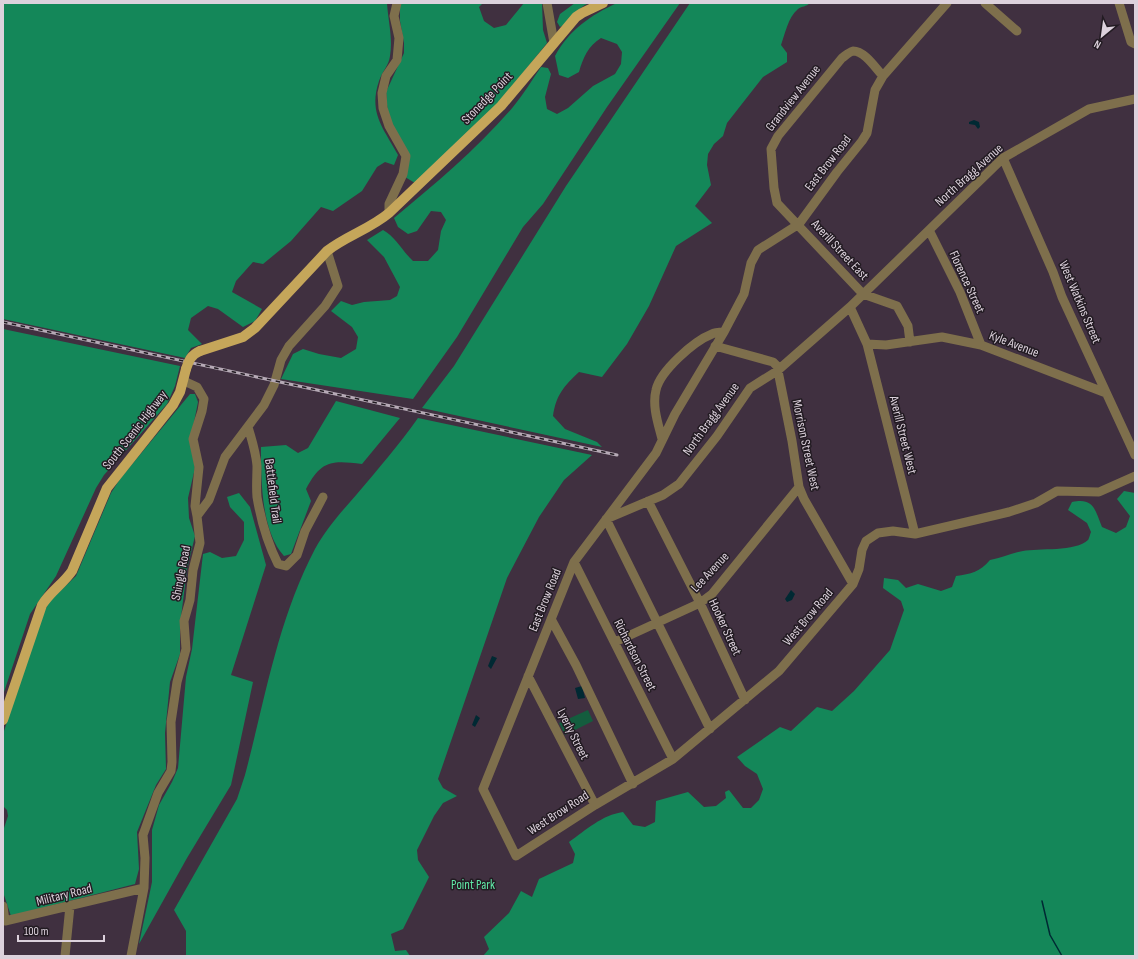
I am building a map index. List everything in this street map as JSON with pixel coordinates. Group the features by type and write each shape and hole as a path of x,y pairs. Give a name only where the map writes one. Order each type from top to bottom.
{"main road":[{"name":"Stonedge Point","path":"389,213 501,106 576,17 603,3"},
{"name":"South Scenic Highway","path":"3,720 42,605 46,599 65,581 72,571 107,488 173,405 184,381 189,360 194,354 200,351 243,337 255,328 327,251 339,242 372,226 389,213"}],"street":[{"path":"389,213 389,204 403,174 406,156 389,126 382,108 382,93 386,76 397,60 398,38 394,16 397,3"},
{"path":"547,3 554,43"},
{"name":"East Brow Road","path":"516,856 483,789 574,562 634,485 656,453 662,439 724,332 745,290 752,263 758,250 799,224 865,137 875,90 883,76 946,3"},
{"path":"985,3 1017,31"},
{"path":"1119,3 1133,43"},
{"name":"Grandview Avenue","path":"799,224 777,203 775,195 771,150 778,136 842,58 850,52 854,51 863,56 883,76"},
{"name":"North Bragg Avenue","path":"606,519 663,495 679,484 717,436 750,388 777,371 850,307 1003,158 1090,109 1135,99"},
{"name":"West Watkins Street","path":"1003,158 1106,393 1135,455"},
{"name":"Averill Street East","path":"799,224 863,294"},
{"name":"Florence Street","path":"928,230 960,292 981,345"},
{"path":"197,516 209,500 225,457 264,405 274,386 281,360 289,346 325,306 338,286 327,251"},
{"path":"863,294 897,306 908,326 910,342"},
{"name":"Averill Street West","path":"850,307 867,344 915,534"},
{"path":"662,439 654,401 657,385 662,376 681,356 699,341 713,333 724,332"},
{"name":"Kyle Avenue","path":"867,344 886,345 942,337 981,345 1106,393"},
{"path":"715,346 773,362 777,366 777,371"},
{"name":"Morrison Street West","path":"777,371 792,440 799,487 804,499 853,584"},
{"name":"Shingle Road","path":"131,956 144,888 145,858 143,835 158,793 170,771 172,762 172,722 177,682 186,649 184,621 190,600 192,570 200,543 195,506 199,467 193,439 202,411 204,398 197,387 184,381"},
{"name":"Battlefield Trail","path":"248,427 253,442 256,460 257,496 263,526 268,543 278,564 286,566 297,555 305,531 323,497"},
{"name":"West Brow Road","path":"516,856 595,805 633,784 673,759 784,666 853,584 859,569 862,550 866,541 874,535 893,531 915,534 1009,512 1036,502 1057,491 1099,492 1135,476"},
{"name":"Lee Avenue","path":"615,642 700,603 712,594 799,487"},
{"name":"Hooker Street","path":"648,501 700,603 745,700"},
{"path":"606,519 710,729"},
{"name":"Richardson Street","path":"574,562 673,759"},
{"path":"551,619 576,665 633,784"},
{"name":"Lyerly Street","path":"528,676 595,805"},
{"name":"Military Road","path":"3,906 5,921 144,888"},
{"path":"65,956 70,906"}],"green space":[{"path":"3,3 387,3 391,49 388,62 379,81 375,102 379,120 398,155 394,165 385,162 377,167 362,191 333,211 321,207 291,241 263,264 253,262 236,281 232,292 262,309 255,321 243,327 218,309 208,306 191,318 188,330 202,344 191,348 185,358 3,319"},
{"path":"400,3 483,3 479,7 484,21 494,28 506,25 524,3 542,3 543,30 547,43 498,104 415,183 405,177 408,170 388,117 386,92 404,53 404,43 400,21"},
{"path":"575,3 589,3 580,8 564,25 560,27 557,22 560,14"},
{"path":"617,3 680,3 607,107 543,204 523,227 457,337 413,399 281,379 293,354 303,349 341,358 356,349 358,337 352,327 331,311 341,301 352,305 364,302 390,300 397,296 400,287 384,257 367,240 383,230 392,236 413,261 428,261 438,250 441,231 446,220 441,212 431,211 417,231 408,234 398,227 394,218 471,151 500,122 517,102 541,67 548,68 551,74 545,97 547,109 557,114 568,108 593,86 615,74 621,64 622,52 617,44 601,38 596,41 587,53 579,72 568,78 559,75 555,56 567,38 582,24 598,13"},
{"path":"690,3 810,3 795,12 787,26 781,45 787,53 787,62 763,77 727,123 723,136 714,144 708,154 707,165 711,185 695,206 712,223 676,246 649,306 627,344 602,377 579,372 565,387 556,402 553,416 565,429 597,442 602,447 422,408 454,366 566,186"},
{"path":"3,329 180,366 175,386 167,404 104,475 96,488 56,576 30,614 3,695"},
{"path":"190,394 195,394 198,402 190,442 195,468 188,498 189,518 195,536 187,569 180,625 180,654 170,682 165,733 166,769 156,785 137,832 139,869 135,884 11,916 3,892 3,831 8,816 7,810 3,806 3,734 42,615 50,601 76,576 111,493 120,479"},
{"path":"336,401 400,418 362,464 343,462 328,464 322,467 311,479 306,489 311,501 291,554 284,556 276,545 267,519 262,489 261,447 286,445 298,453 308,448"},
{"path":"418,418 592,455 564,480 539,517 507,578 438,779 443,788 457,796 443,803 434,816 417,850 418,860 429,877 403,929 391,934 395,951 406,950 410,956 186,956 186,931 174,910 237,799 245,775 282,631 302,576 315,549 329,527 388,457"},
{"path":"1124,491 1135,493 1135,956 483,956 489,949 484,937 509,913 521,891 532,897 539,879 573,863 575,854 569,842 608,816 623,812 633,825 645,827 655,822 656,801 688,792 704,807 716,806 726,798 725,792 729,790 743,808 751,808 759,800 763,789 757,774 745,766 737,757 780,727 791,731 817,707 832,711 854,691 890,650 904,610 901,601 883,588 884,578 898,580 906,588 918,584 941,591 952,587 956,576 975,572 990,560 1023,551 1066,548 1082,544 1088,540 1091,532 1087,523 1068,510 1072,502 1085,501 1089,503 1093,506 1102,527 1116,533 1126,527 1130,516 1117,499"},
{"path":"239,493 250,507 266,565 231,675 253,682 231,785 187,858 139,944 152,882 152,830 159,805 178,768 186,677 192,649 203,554 210,552 222,558 236,556 244,540 244,522 230,507 227,497"},
{"path":"588,710 593,721 565,735 559,723"}],"water":[{"path":"974,120 979,122 980,127 978,129 975,125 969,124 969,122"},
{"path":"791,590 795,594 792,600 787,602 785,599"},
{"path":"492,656 497,658 491,669 488,666"},
{"path":"582,686 585,698 578,699 575,688"},
{"path":"476,715 480,718 475,727 472,725"}],"waterway":[{"path":"1042,901 1050,935 1062,956"}],"railway":[{"path":"3,322 617,455"}],"park label":[{"name":"Point Park","path":"473,885"}]}
